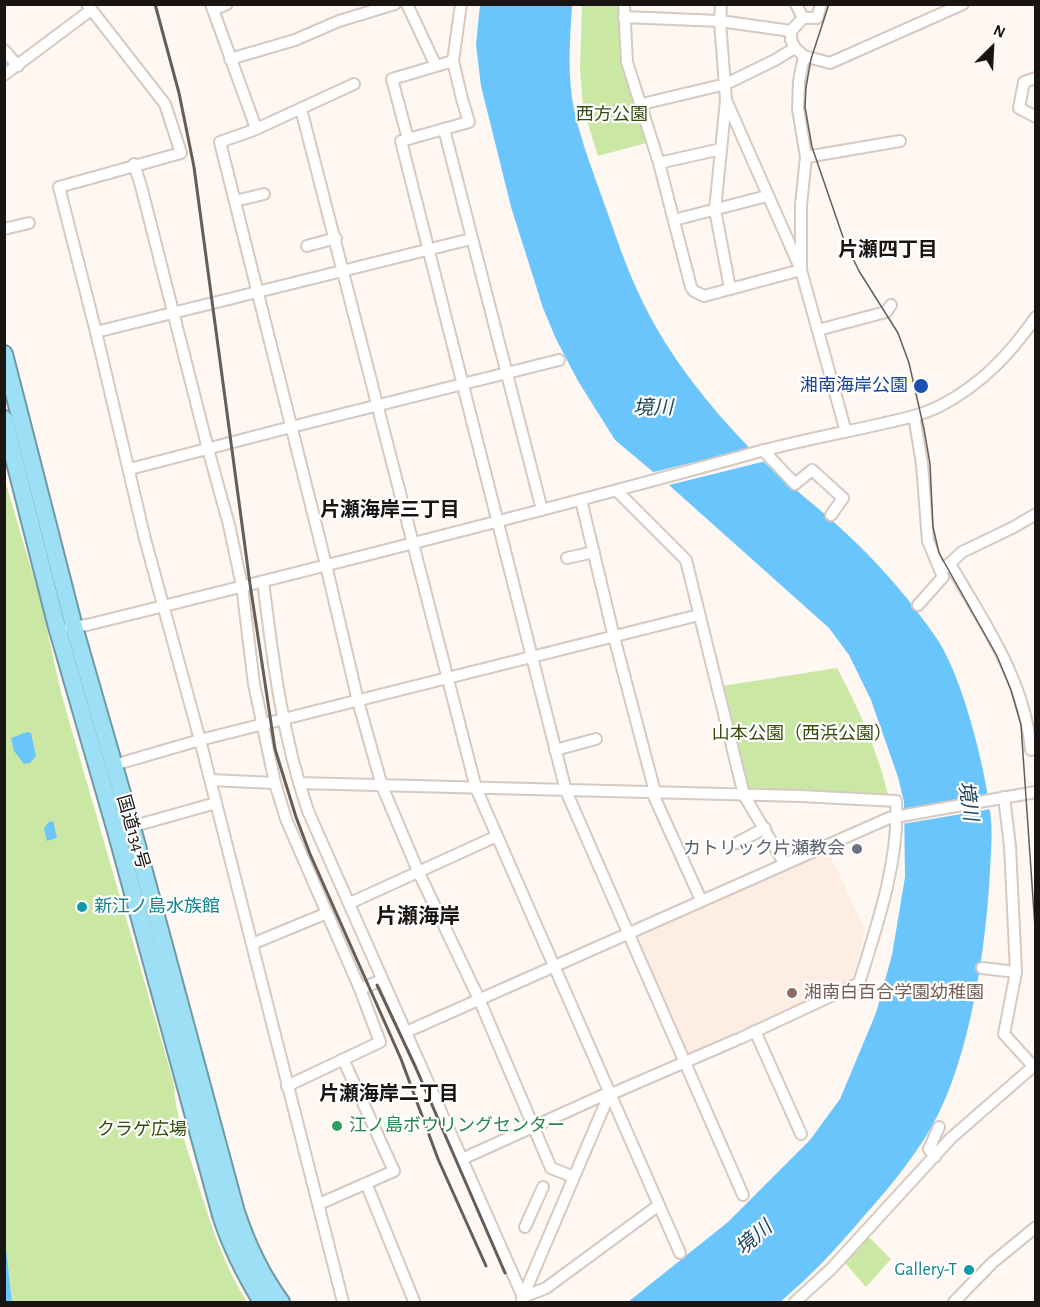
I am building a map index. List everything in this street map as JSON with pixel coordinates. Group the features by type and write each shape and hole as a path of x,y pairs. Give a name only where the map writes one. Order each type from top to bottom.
{"highway":[{"name":"国道134号","path":"4,354 65,627 114,765 124,829 221,1215 229,1241 262,1302"},
{"name":"国道134号","path":"4,419 236,1212 257,1264 282,1302"}],"street":[{"path":"227,4 212,7 256,128"},
{"path":"231,59 295,40 339,21 395,4"},
{"path":"406,4 436,66"},
{"path":"461,4 453,60 469,122 401,141 566,791 742,1195"},
{"path":"624,4 627,62 659,163 691,287 704,296 801,270"},
{"path":"721,4 720,21 726,100 715,210 730,288"},
{"path":"796,4 803,18"},
{"path":"821,4 817,18 803,18 791,31 791,40 795,48 804,56 830,63 963,4"},
{"path":"4,75 89,7 165,104 181,153 59,186 146,539 200,740 343,1302"},
{"path":"624,17 720,21 791,31"},
{"path":"642,104 726,84 795,48"},
{"path":"4,50 18,66"},
{"path":"801,270 801,205 806,158 798,109 799,81 804,56"},
{"path":"408,139 392,79 453,60"},
{"path":"1035,78 1024,82 1019,108 1035,117"},
{"path":"354,84 306,105 302,109 220,142 358,701 382,786 418,871 479,999 551,1167 574,1177"},
{"path":"726,100 801,270 846,432"},
{"path":"302,109 344,270 364,360 379,406 476,788 680,1253"},
{"path":"444,129 542,510"},
{"path":"806,158 900,141"},
{"path":"659,163 721,148"},
{"path":"134,164 229,525 242,586 261,726 275,783 286,819 360,989 380,1042 287,1086"},
{"path":"235,201 264,194"},
{"path":"674,220 767,196"},
{"path":"4,229 21,222"},
{"path":"307,246 336,238"},
{"path":"96,332 471,239"},
{"path":"818,330 886,312 891,305"},
{"path":"65,627 165,606 617,491 758,451 927,412 947,402 996,366 1015,346 1035,317"},
{"path":"130,469 559,360"},
{"path":"914,416 922,464 928,541 943,579 918,605"},
{"path":"758,451 795,484 812,470 843,498 831,515"},
{"path":"617,491 686,560 744,795 784,863"},
{"path":"581,500 654,792 701,900"},
{"path":"941,572 965,550 1014,528 1035,514"},
{"path":"567,558 594,552"},
{"path":"950,564 1010,670 1029,729 1031,750"},
{"path":"263,581 276,688 298,783 308,811 522,1300"},
{"path":"114,765 200,740 699,615"},
{"path":"555,750 596,739"},
{"path":"210,780 275,783"},
{"path":"298,783 896,801 898,819 896,866"},
{"path":"406,1032 784,863 898,819 1035,792"},
{"path":"795,1302 831,1269 951,1138 1034,1065 1004,1034 1016,972 1010,846 1004,797"},
{"path":"124,829 216,803"},
{"path":"462,1159 609,1094 685,1064 859,983 883,898 898,819"},
{"path":"737,843 765,828"},
{"path":"350,903 497,836"},
{"path":"252,944 327,913"},
{"path":"982,968 1016,972"},
{"path":"360,989 382,980"},
{"path":"755,1031 801,1134"},
{"path":"319,1204 393,1171 343,1059"},
{"path":"522,1300 609,1094"},
{"path":"935,1157 929,1149 939,1127"},
{"path":"366,1184 416,1302"},
{"path":"525,1227 543,1187"},
{"path":"522,1300 546,1288 658,1205"},
{"path":"954,1302 992,1263 1035,1227"}],"shaded area":[{"path":"827,849 865,930 852,982 689,1058 634,934"}],"green space":[{"name":"西方公園","path":"582,5 618,5 621,62 646,143 598,156 583,108 580,69"},
{"name":"クラゲ広場","path":"4,477 41,602 61,693 174,1084 176,1107 185,1141 217,1240 230,1271 247,1302 12,1302 4,1240"},
{"name":"山本公園（西浜公園）","path":"837,668 867,731 889,798 746,792 722,686"},
{"path":"868,1236 891,1259 866,1287 845,1263"}],"water":[{"name":"境川","path":"480,5 572,5 570,70 577,121 620,249 649,314 698,390 728,425 755,454 861,548 885,572 917,612 946,655 963,698 978,747 991,818 992,841 980,968 957,1069 932,1126 900,1173 834,1250 780,1302 628,1302 728,1222 810,1140 840,1099 876,1013 892,955 905,877 904,802 898,777 871,700 849,655 829,628 615,440 578,381 543,308 511,207 481,86 476,45"},
{"path":"27,732 31,733 36,756 30,763 24,764 14,751 11,738"},
{"path":"53,821 57,838 47,841 44,828"},
{"path":"5,1240 12,1302 5,1302"}],"pier":[{"path":"752,448 766,461 665,486 650,473"},
{"path":"989,795 991,809 902,824 901,810"}],"tram line":[{"path":"829,4 811,59 806,87 805,107 812,147 844,240 859,271 898,333 909,363 930,464 933,527 939,553 997,656 1011,690 1021,725 1036,942"}],"railway":[{"path":"155,4 179,93 194,167 250,584 275,749 310,854 401,1059 438,1159 486,1266"},
{"path":"377,985 416,1068 505,1273"}],"place":[{"name":"湘南海岸公園","path":"921,386"},
{"name":"カトリック片瀬教会","path":"857,849"},
{"name":"新江ノ島水族館","path":"82,907"},
{"name":"湘南白百合学園幼稚園","path":"792,993"},
{"name":"江ノ島ボウリングセンター","path":"337,1126"},
{"name":"Gallery-T","path":"969,1270"}],"district":[{"name":"片瀬四丁目","path":"888,250"},
{"name":"片瀬海岸三丁目","path":"390,510"},
{"name":"片瀬海岸","path":"418,917"},
{"name":"片瀬海岸二丁目","path":"389,1094"}]}
